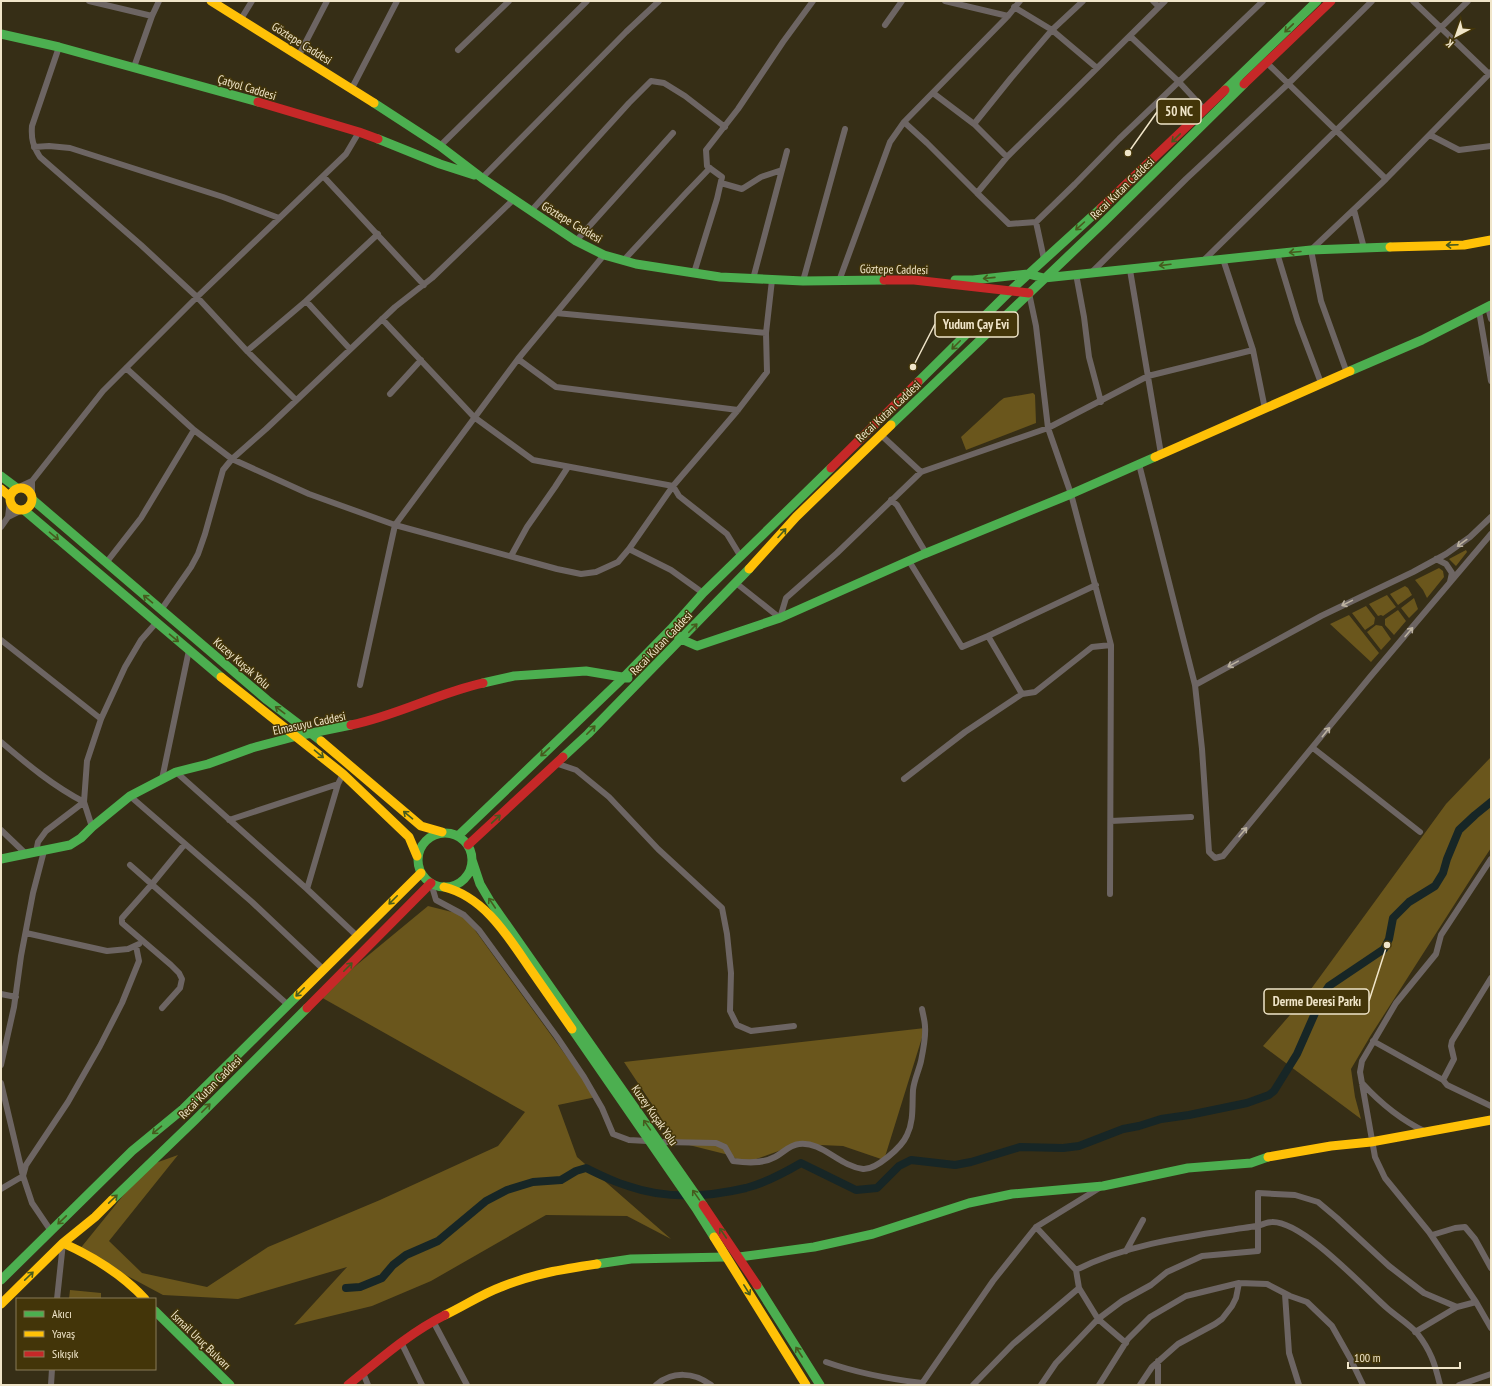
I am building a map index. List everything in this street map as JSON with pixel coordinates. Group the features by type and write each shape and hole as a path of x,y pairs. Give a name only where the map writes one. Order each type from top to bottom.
{"main road":[{"name":"Göztepe Caddesi","path":"211,1 352,88 440,146 482,178 576,241 604,255 623,261 694,273 752,279 803,281 914,280 1029,293"},
{"name":"Recai Kutan Caddesi","path":"458,836 624,677 671,629 703,593 741,558 1010,291 1130,182 1317,1"},
{"name":"Recai Kutan Caddesi","path":"468,845 555,762 588,734 736,583 796,517 880,434 939,380 1132,195 1266,62 1331,1"},
{"name":"Çatyol Caddesi","path":"1,34 59,47 134,67 359,132 440,164 482,178"},
{"path":"914,280 973,280 1028,274 1044,278 1311,250 1464,245 1491,240"},
{"path":"671,629 681,639 696,646 780,618 926,553 1071,494 1321,383 1347,373 1422,340 1490,306"},
{"path":"1,476 17,488 25,488 31,493 32,499 30,507 22,511 13,508 10,499 1,489"},
{"path":"10,499 14,490 17,488"},
{"name":"Kuzey Kuşak Yolu","path":"32,499 267,700 311,733 421,826 442,832"},
{"name":"Kuzey Kuşak Yolu","path":"22,511 260,709 343,774 409,837 417,856"},
{"name":"Elmasuyu Caddesi","path":"1,859 70,845 130,796 176,772 208,764 252,748 296,736 362,723 404,710 468,686 514,676 586,670 642,679"},
{"path":"442,832 451,833 458,836 468,845 471,851 471,869 464,880 452,886 444,887 427,881 421,873 418,865 417,856 420,847 433,835 442,832"},
{"name":"Kuzey Kuşak Yolu","path":"472,860 480,884 490,901 681,1180 697,1210 806,1385"},
{"name":"Recai Kutan Caddesi","path":"1,1280 132,1151 183,1109 287,1004 421,873"},
{"name":"Recai Kutan Caddesi","path":"1,1304 63,1243 94,1217 195,1120 431,883"},
{"name":"Kuzey Kuşak Yolu","path":"444,887 462,893 482,906 505,932 681,1180 707,1210 739,1257 820,1385"},
{"path":"739,1257 814,1247 873,1234 969,1202 1012,1194 1103,1186 1188,1168 1251,1163 1273,1155 1330,1146 1371,1142 1491,1120"},
{"path":"63,1243 92,1256 118,1273 134,1285 144,1298"},
{"path":"348,1385 401,1342 433,1321 500,1287 553,1271 631,1259 726,1256"},
{"name":"İsmail Uruç Bulvarı","path":"156,1312 230,1385"}],"street":[{"path":"89,1 152,16"},
{"path":"134,67 152,16 159,1"},
{"path":"241,19 252,1"},
{"path":"299,55 327,1"},
{"path":"352,88 397,1"},
{"path":"458,50 509,1"},
{"path":"440,146 587,1"},
{"path":"482,178 620,37 659,1"},
{"path":"694,273 717,200 722,177 707,166 706,150 738,109 783,42 813,1"},
{"path":"885,25 902,1"},
{"path":"945,1 1008,16"},
{"path":"839,281 890,142 904,122 1008,16 1020,1"},
{"path":"974,124 1052,30 1083,1"},
{"path":"1153,1 1159,7"},
{"path":"977,192 1008,157 1165,1"},
{"path":"904,122 1009,224 1036,222 1076,184 1119,138 1262,1"},
{"path":"1091,273 1186,179 1288,84 1372,1"},
{"path":"1347,373 1321,301 1311,250 1386,179 1490,73 1440,28 1413,1"},
{"path":"1203,261 1468,1"},
{"path":"1014,8 1052,30 1097,68"},
{"path":"1130,36 1179,82 1205,110"},
{"path":"59,47 32,126 31,138 40,157 141,245 197,297 247,351 296,400"},
{"path":"1266,62 1386,179"},
{"path":"531,211 629,103 651,81 664,83 685,96 725,127"},
{"path":"933,93 974,124 1008,157"},
{"path":"803,281 845,129"},
{"path":"17,488 32,481 103,391 197,297 346,154 359,132"},
{"path":"576,241 673,133"},
{"path":"1430,135 1459,150 1491,146"},
{"path":"34,147 49,146 70,148 279,218"},
{"path":"752,279 787,151"},
{"path":"623,261 710,168"},
{"path":"721,183 742,189 761,177 782,170"},
{"path":"323,176 424,284"},
{"path":"161,610 191,567 198,554 223,470 232,459 382,319 437,273 514,199"},
{"path":"1354,210 1364,248"},
{"path":"1036,222 1044,259"},
{"path":"247,351 306,301 378,234"},
{"path":"1277,253 1298,322 1321,383"},
{"path":"360,685 395,525 518,359 604,255"},
{"path":"1223,259 1253,350 1265,409"},
{"path":"1130,270 1161,454"},
{"path":"1076,274 1084,317 1089,357 1100,402"},
{"path":"126,368 194,430 232,459 309,494 395,525 557,569 581,574 596,572 618,562 629,549 673,486 738,410 767,372 766,333 772,280"},
{"path":"1029,293 1036,326 1048,428 1071,494 1111,644 1110,894"},
{"path":"306,301 350,349"},
{"path":"1490,306 1491,319"},
{"path":"1479,311 1491,381"},
{"path":"556,313 766,333"},
{"path":"382,319 474,417 533,460 673,486 679,496 727,534 741,558"},
{"path":"736,583 780,618 786,598 837,553 921,472 1048,428 1148,376 1253,350"},
{"path":"518,359 556,387 738,410"},
{"path":"390,394 421,360"},
{"path":"106,563 141,518 194,430"},
{"path":"880,434 921,472"},
{"path":"1139,464 1195,684 1202,749 1209,852 1215,858 1223,856 1370,677 1490,537 1479,530"},
{"path":"511,556 527,527 568,467"},
{"path":"9,482 21,483 32,481"},
{"path":"32,481 32,499"},
{"path":"1,528 8,517 10,499"},
{"path":"891,500 897,505 926,553"},
{"path":"8,517 22,511"},
{"path":"1195,684 1321,616 1436,559 1459,546 1479,530 1491,517"},
{"path":"629,549 671,570 703,593"},
{"path":"1436,559 1446,564 1452,573 1450,584"},
{"path":"909,561 962,647 1096,585"},
{"path":"92,827 84,802 87,761 101,719 125,667 141,640 156,623"},
{"path":"988,636 1022,694"},
{"path":"1,640 101,719"},
{"path":"904,779 965,732 1022,694 1036,692 1092,647 1111,644"},
{"path":"162,778 188,650"},
{"path":"1,742 68,794 84,802"},
{"path":"1313,748 1420,832"},
{"path":"555,762 576,770 609,797 658,848 722,908 727,934 731,973 730,1011 737,1025 751,1031 794,1026"},
{"path":"176,772 307,889 357,936"},
{"path":"307,889 338,784 343,774"},
{"path":"229,820 338,784"},
{"path":"130,796 184,845 252,902 323,969"},
{"path":"1,1066 16,997 21,956 40,851 38,842 46,831 84,802"},
{"path":"1111,821 1191,817"},
{"path":"1,830 25,853"},
{"path":"162,1008 180,988 182,979 171,965 122,923 122,918 184,845"},
{"path":"1491,859 1441,935 1436,954 1396,1003 1362,1061 1360,1072 1371,1142 1375,1158 1385,1178 1432,1235 1476,1302 1491,1328"},
{"path":"130,865 287,1004"},
{"path":"431,883 436,900 464,915 478,930 557,1037 584,1077 602,1108 613,1134 628,1140 646,1141"},
{"path":"26,933 107,951 128,949 136,946 142,941"},
{"path":"1,1189 23,1176 26,1165 71,1096 100,1046 122,1003 138,961 136,946"},
{"path":"1443,1080 1454,1059 1451,1046 1452,1041 1491,978"},
{"path":"1,994 16,997"},
{"path":"664,1142 716,1143 725,1146 733,1161 745,1163 763,1162 776,1157 787,1148 798,1144 813,1144 849,1165 864,1169 875,1166 884,1160 907,1136 912,1111 913,1089 922,1059 926,1028 922,1009"},
{"path":"1373,1041 1443,1080 1447,1086 1491,1106"},
{"path":"1,1083 23,1176 32,1203 51,1231"},
{"path":"1362,1083 1386,1107 1426,1132"},
{"path":"826,1362 840,1367 891,1379 922,1384 993,1281 1036,1227 1103,1186"},
{"path":"1041,1385 1056,1363 1098,1319 1122,1301 1151,1285 1167,1272 1202,1256 1258,1251 1258,1193 1295,1195 1318,1202 1407,1280 1424,1292 1457,1307"},
{"path":"1126,1251 1143,1220"},
{"path":"1076,1270 1126,1251 1192,1236 1257,1226 1272,1222 1285,1225 1313,1241 1415,1332 1433,1358 1440,1385"},
{"path":"1036,1227 1076,1270 1079,1288 1098,1319 1126,1343"},
{"path":"1432,1235 1455,1228 1465,1227 1475,1239 1491,1268"},
{"path":"57,1298 63,1243"},
{"path":"1140,1385 1152,1367 1178,1344 1222,1319 1236,1298 1239,1283"},
{"path":"1100,1385 1126,1343 1150,1318 1186,1296 1239,1283 1267,1284 1285,1294 1307,1302 1332,1326 1363,1385"},
{"path":"973,1385 1013,1344 1079,1288"},
{"path":"1285,1294 1289,1352 1299,1385"},
{"path":"1415,1332 1457,1307 1476,1302"},
{"path":"433,1321 467,1385"},
{"path":"401,1342 422,1385"},
{"path":"1158,1362 1158,1385"},
{"path":"50,1385 52,1370"},
{"path":"1146,1376 1158,1372"},
{"path":"363,1373 368,1385"},
{"path":"1459,1385 1491,1374"},
{"path":"656,1385 669,1376 685,1375 703,1379 711,1385"}],"shaded area":[{"path":"1033,393 1035,395 1036,423 966,450 961,437 1000,401 1004,398"},
{"path":"1466,550 1467,552 1456,566 1449,559"},
{"path":"1439,568 1443,571 1444,577 1427,598 1415,580"},
{"path":"1405,586 1412,595 1398,605 1390,594"},
{"path":"1387,595 1396,607 1383,616 1378,616 1369,604"},
{"path":"1414,598 1418,609 1409,618 1401,608"},
{"path":"1366,606 1375,618 1374,624 1365,630 1352,613"},
{"path":"1398,610 1406,621 1394,635 1385,625 1385,619"},
{"path":"1349,615 1379,653 1371,662 1330,624"},
{"path":"1376,625 1382,626 1391,639 1381,650 1367,632"},
{"path":"1491,757 1491,848 1371,1035 1351,1069 1355,1097 1361,1119 1263,1046 1303,1000 1446,804"},
{"path":"428,906 464,915 596,1097 558,1105 577,1157 671,1239 627,1216 546,1215 431,1281 372,1306 294,1325 347,1267 238,1299 163,1295 79,1250 147,1166 178,1155 109,1241 142,1273 207,1287 268,1247 380,1200 498,1146 525,1112 319,996"},
{"path":"925,1028 884,1160 843,1146 798,1144 745,1163 729,1155 677,1142 624,1062"},
{"path":"70,1290 101,1293 101,1298 69,1298"}],"waterway":[{"path":"346,1288 360,1287 382,1278 393,1265 406,1255 438,1241 486,1201 507,1190 533,1182 561,1180 576,1171 586,1168 607,1178 642,1190 672,1195 702,1195 746,1188 774,1177 801,1163 856,1190 877,1188 899,1166 911,1160 955,1165 971,1162 1020,1147 1063,1148 1079,1146 1123,1129 1161,1119 1247,1103 1269,1095 1274,1091 1297,1054 1323,995 1329,986 1384,949 1389,939 1393,918 1409,902 1435,886 1443,873 1459,830 1491,802"}],"traffic: fast":[{"path":"1225,90 1317,1"},
{"path":"1,34 59,47 258,102"},
{"path":"891,425 1104,222 1244,84"},
{"path":"374,103 440,146 482,178 576,241 604,255 636,264 720,277 803,281 884,280"},
{"path":"378,139 440,164 474,175"},
{"path":"918,382 1010,291 1101,208"},
{"path":"955,280 973,280 1028,274 1044,278 1311,250 1390,247"},
{"path":"1350,371 1422,340 1491,305"},
{"path":"671,629 681,639 697,646 780,618 924,554 1071,494 1155,457"},
{"path":"458,836 624,677 671,629 703,593 831,468"},
{"path":"1,476 17,488"},
{"path":"33,500 267,700 321,741"},
{"path":"24,510 221,677"},
{"path":"563,757 588,734 749,569"},
{"path":"483,683 514,676 586,671 628,678"},
{"path":"1,859 70,845 81,838 130,796 176,772 208,764 252,748 297,736 351,725"},
{"path":"440,833 450,833 460,837 468,845 472,855 472,860 472,865 468,875 460,883 450,887 440,887 430,883 422,875 418,865 418,855 422,845 430,837 440,833"},
{"path":"472,860 480,884 490,901 703,1205"},
{"path":"1,1280 132,1151 183,1109 298,995"},
{"path":"112,1200 195,1120 307,1008"},
{"path":"572,1029 714,1237"},
{"path":"739,1257 814,1247 873,1234 969,1203 1012,1194 1103,1186 1188,1168 1251,1163 1268,1157"},
{"path":"597,1264 631,1259 726,1257"},
{"path":"757,1285 820,1385"},
{"path":"156,1312 230,1385"}],"traffic: slow":[{"path":"211,1 374,103"},
{"path":"1390,247 1464,245 1491,240"},
{"path":"1155,457 1350,371"},
{"path":"749,569 796,517 891,425"},
{"path":"17,488 25,488 32,495 32,499 32,503 25,510 17,510 10,503 10,495 17,488"},
{"path":"1,489 10,497"},
{"path":"221,677 343,774 409,837 417,856"},
{"path":"321,741 421,826 442,832"},
{"path":"298,995 421,873"},
{"path":"444,887 459,892 472,900 495,920 505,932 572,1029"},
{"path":"1268,1157 1331,1146 1371,1142 1491,1120"},
{"path":"1,1304 63,1243 95,1217 112,1200"},
{"path":"714,1237 806,1385"},
{"path":"63,1243 86,1254 107,1267 127,1282 144,1298"},
{"path":"445,1315 487,1293 513,1282 548,1272 597,1264"}],"traffic: jam":[{"path":"1244,84 1331,1"},
{"path":"1101,208 1225,90"},
{"path":"258,102 378,139"},
{"path":"884,280 914,280 1029,293"},
{"path":"831,468 918,382"},
{"path":"351,725 384,716 466,687 483,683"},
{"path":"468,845 563,757"},
{"path":"307,1008 431,883"},
{"path":"703,1205 757,1285"},
{"path":"348,1385 407,1338 445,1315"}],"place":[{"name":"50 NC","path":"1128,153"},
{"name":"Yudum Çay Evi","path":"913,367"},
{"name":"Derme Deresi Parkı","path":"1387,945"}]}
